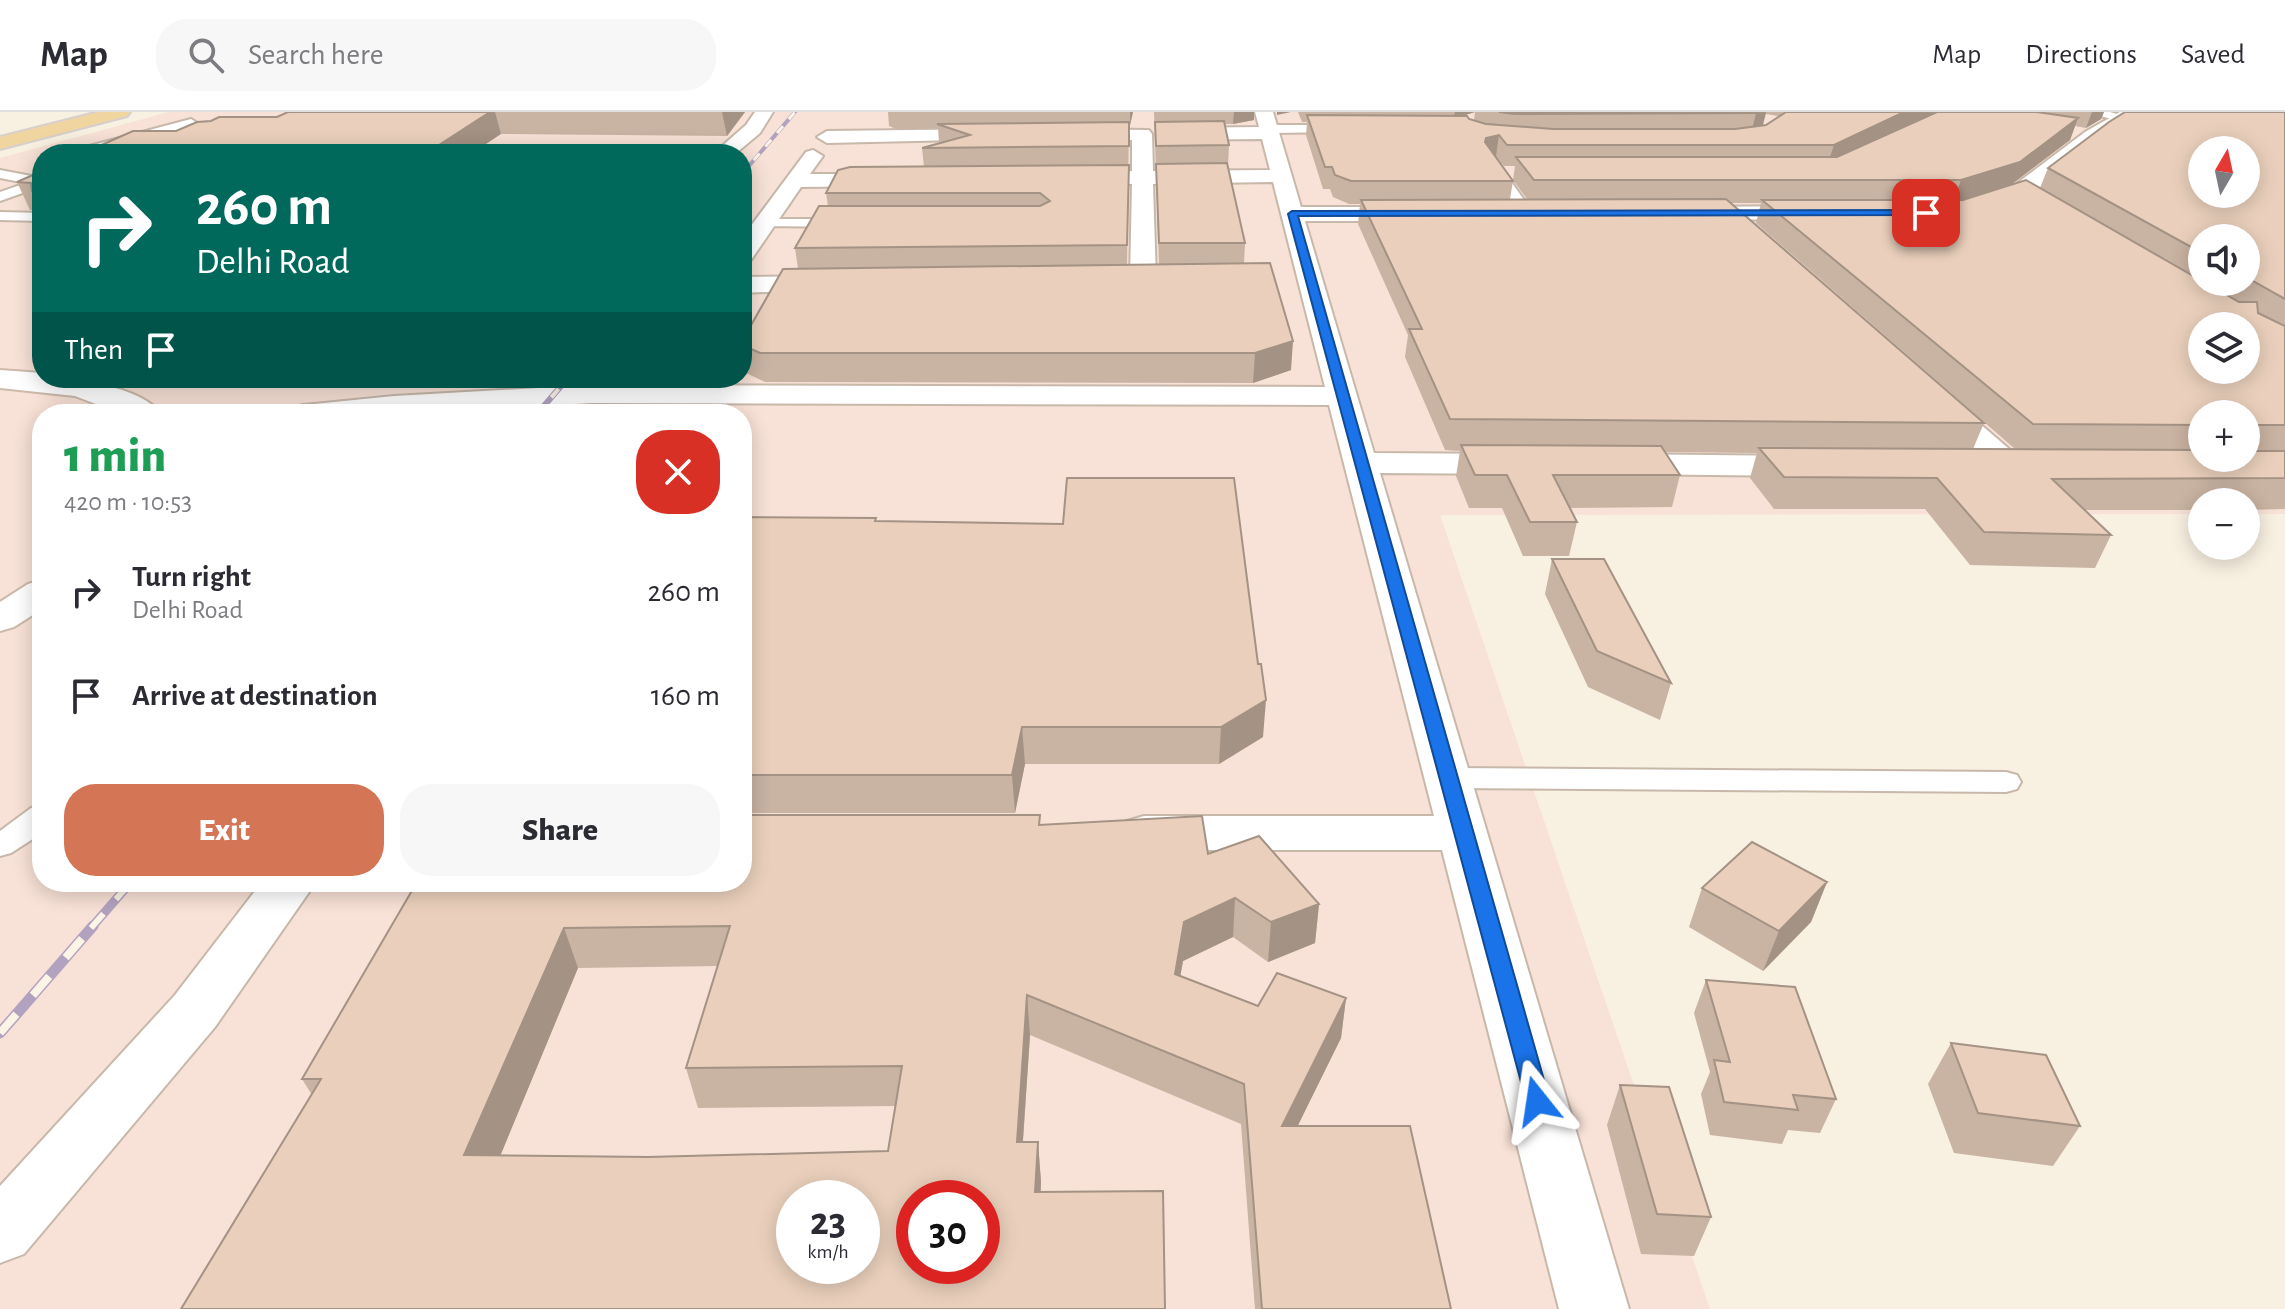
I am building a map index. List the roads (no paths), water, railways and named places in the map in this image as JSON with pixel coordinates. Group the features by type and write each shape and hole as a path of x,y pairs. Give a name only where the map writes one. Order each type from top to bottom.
{"main road":[{"path":"0,128 62,112"},
{"path":"0,143 121,112"}],"street":[{"path":"735,144 753,129 764,112"},
{"path":"752,241 844,112"},
{"path":"1955,213 2020,192 2084,135 2129,115"},
{"path":"1142,123 1143,280"},
{"path":"1053,135 1142,123 1268,125 1287,195 1295,278 1343,396 1594,1309"},
{"path":"827,137 1023,135"},
{"path":"1047,178 1142,177 1442,214"},
{"path":"795,181 921,180"},
{"path":"2020,192 2047,207"},
{"path":"1726,213 1761,245"},
{"path":"1664,214 1832,213"},
{"path":"1499,214 1535,214"},
{"path":"1112,281 1173,280"},
{"path":"752,285 850,284"},
{"path":"0,379 32,383"},
{"path":"1916,383 2026,467 1963,467"},
{"path":"76,388 128,404"},
{"path":"395,404 410,388"},
{"path":"500,404 594,395 1343,396"},
{"path":"1361,463 1852,466"},
{"path":"0,619 32,598"},
{"path":"1103,833 1463,833"},
{"path":"0,1233 195,1011 283,892"}],"lane":[{"path":"2090,112 2129,115"},
{"path":"106,144 191,123"},
{"path":"1464,124 1495,141"},
{"path":"1464,124 1498,173 1535,214"},
{"path":"1268,125 1360,129"},
{"path":"163,144 184,138"},
{"path":"0,172 28,163"},
{"path":"0,172 32,180"},
{"path":"1498,173 1513,173"},
{"path":"0,197 32,186"},
{"path":"0,216 32,217"},
{"path":"765,223 857,223"},
{"path":"1448,778 2006,782"},
{"path":"0,845 32,825"}],"railway":[{"path":"752,162 795,112"},
{"path":"546,404 559,388"},
{"path":"91,928 122,892"},
{"path":"0,1033 93,926"}]}
